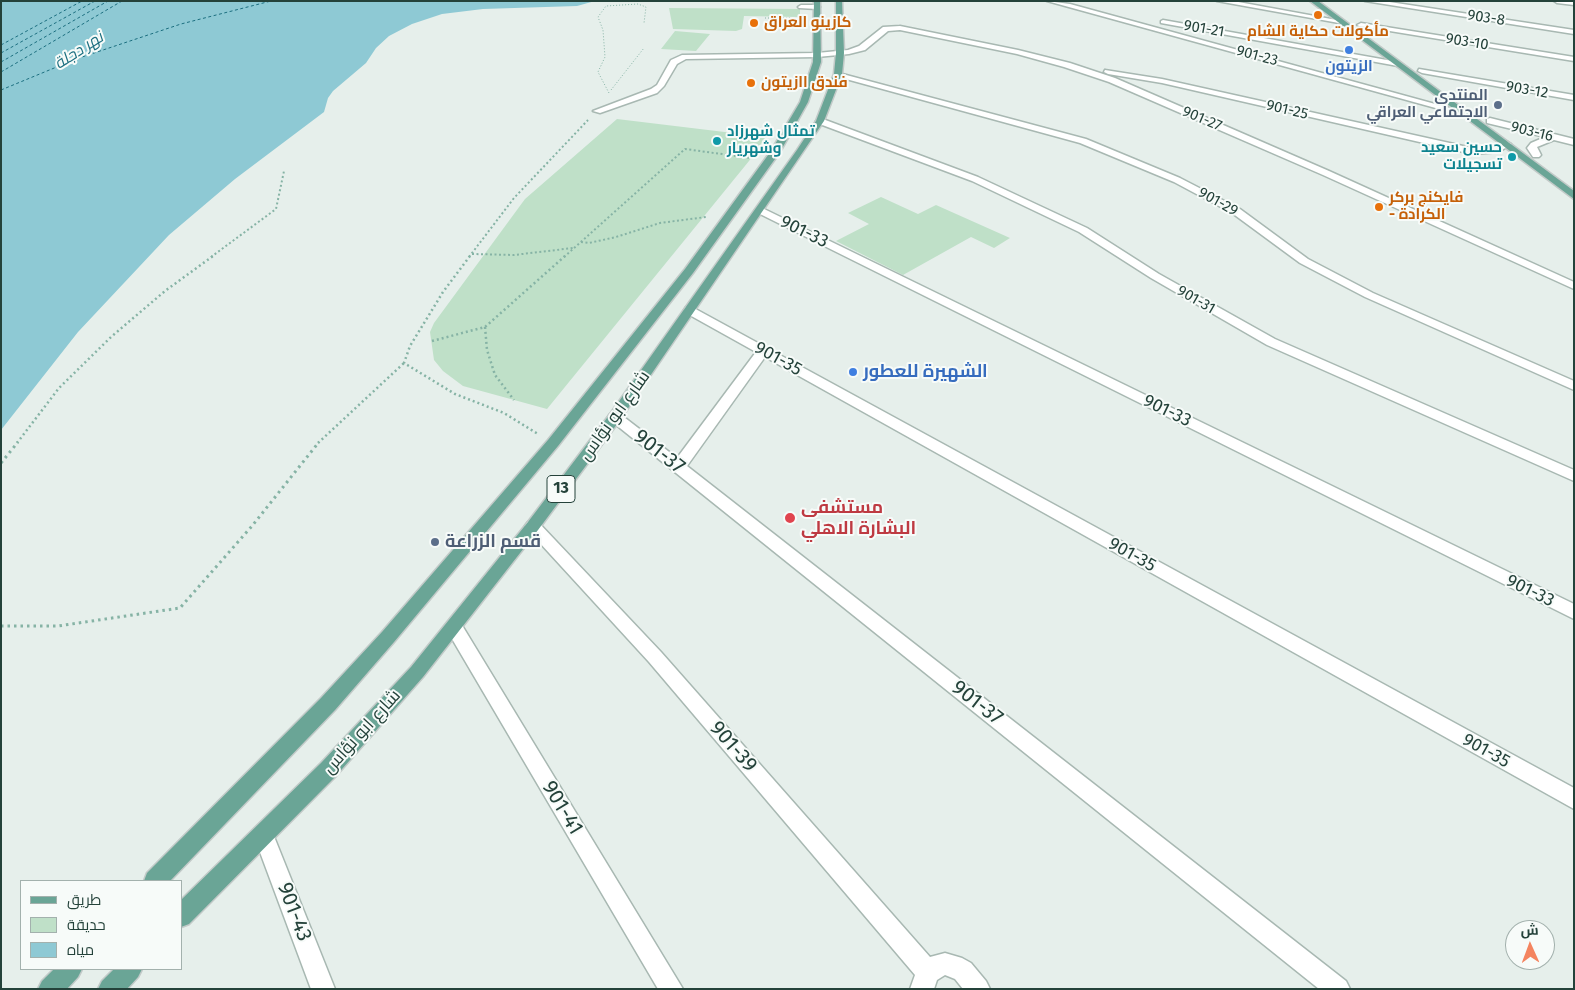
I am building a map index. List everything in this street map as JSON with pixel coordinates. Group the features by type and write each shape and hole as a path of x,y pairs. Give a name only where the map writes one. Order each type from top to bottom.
{"main road":[{"name":"شارع ابو نؤاس","path":"182,915 264,836 372,723 454,627 615,417 801,152 820,121 838,74 840,53 839,1"},
{"path":"1313,1 1464,113 1509,141"},
{"path":"1327,1 1406,59"},
{"name":"شارع ابو نؤاس","path":"156,880 328,704 388,637 553,443 689,271 775,152 804,102 814,75 817,55 817,4"},
{"path":"1414,65 1437,82"},
{"path":"1467,104 1475,110"},
{"path":"1486,118 1509,141 1574,196"},
{"path":"1520,144 1539,157"},
{"path":"50,989 69,970"},
{"path":"110,989 129,970"}],"street":[{"name":"901-23","path":"1050,1 1464,113"},
{"path":"1220,1 1339,21"},
{"name":"903-8","path":"1368,1 1573,32"},
{"path":"1557,1 1574,3"},
{"path":"801,7 817,4"},
{"name":"901-21","path":"1068,5 1398,64"},
{"name":"903-10","path":"1361,25 1574,59"},
{"name":"901-27","path":"597,111 654,91 660,86 674,62 684,56 817,55 840,53 862,48 886,29 892,28 1002,48 1067,64 1112,80 1308,165 1574,286"},
{"path":"1570,40 1573,32"},
{"path":"1563,57 1566,49"},
{"name":"901-25","path":"1067,64 1162,81 1472,151 1496,150 1509,141"},
{"name":"903-12","path":"1422,70 1574,98"},
{"name":"901-29","path":"838,74 1083,141 1169,176 1236,211 1304,261 1369,295 1574,386"},
{"name":"903-16","path":"1486,118 1574,142"},
{"name":"901-31","path":"820,121 975,179 1083,230 1155,276 1271,342 1574,476"},
{"path":"1539,157 1532,148 1553,137"},
{"name":"901-33","path":"760,210 1574,612"},
{"name":"901-35","path":"690,310 1574,799"},
{"path":"678,467 763,351"},
{"name":"901-37","path":"615,417 1338,989"},
{"name":"901-39","path":"533,526 655,657 925,980 935,967 945,964 963,971 978,989"},
{"name":"901-41","path":"454,627 671,989"},
{"name":"901-43","path":"264,836 323,989"}],"path":[{"path":"609,92 598,72 606,57 603,30 598,17 606,6 638,4 646,7 644,23"},
{"path":"766,18 799,18"},
{"path":"1,626 58,626 180,608 252,526 322,438 404,363 410,346 426,318 514,198 597,111 609,92 644,48"},
{"path":"432,341 485,327 686,149 756,158"},
{"path":"1,463 59,388 111,337 165,291 276,209 284,171"},
{"path":"580,242 589,243 616,238 660,223 710,217"},
{"path":"472,254 514,254 574,248"},
{"path":"485,327 487,350 495,375 514,400"},
{"path":"404,363 455,394 504,413 553,443"}],"green space":[{"path":"669,8 800,9 800,17 744,16 742,29 736,31 673,29"},
{"path":"773,19 797,19 796,29 771,29"},
{"path":"675,31 710,34 696,51 661,49"},
{"path":"617,119 766,137 749,161 547,409 463,386 443,371 434,360 430,332 434,323 525,199"},
{"path":"881,197 918,214 936,205 1010,238 994,248 971,237 903,275 836,241 869,224 848,213"}],"water":[{"name":"نهر دجلة","path":"1,1 595,1 577,6 483,9 442,14 412,24 389,36 376,48 366,63 333,91 328,98 324,112 235,179 169,235 78,332 1,430"}],"ferry route":[{"path":"1,45 82,1"},
{"path":"1,53 95,1"},
{"path":"1,62 108,1"},
{"path":"1,72 122,1"},
{"path":"1,90 76,59 181,24 271,1"}],"place":[{"name":"مأكولات حكاية الشام","path":"1318,15"},
{"name":"كازينو العراق","path":"754,23"},
{"name":"الزيتون","path":"1349,50"},
{"name":"فندق اازيتون","path":"751,83"},
{"name":"المنتدى الاجتماعي العراقي","path":"1498,105"},
{"name":"تمثال شهرزاد وشهريار","path":"717,141"},
{"name":"حسين سعيد تسجيلات","path":"1512,157"},
{"name":"فايكنج بركر - الكرادة","path":"1379,207"},
{"name":"الشهيرة للعطور","path":"853,372"},
{"name":"مستشفى البشارة الاهلي","path":"790,518"},
{"name":"قسم الزراعة","path":"435,542"}]}
